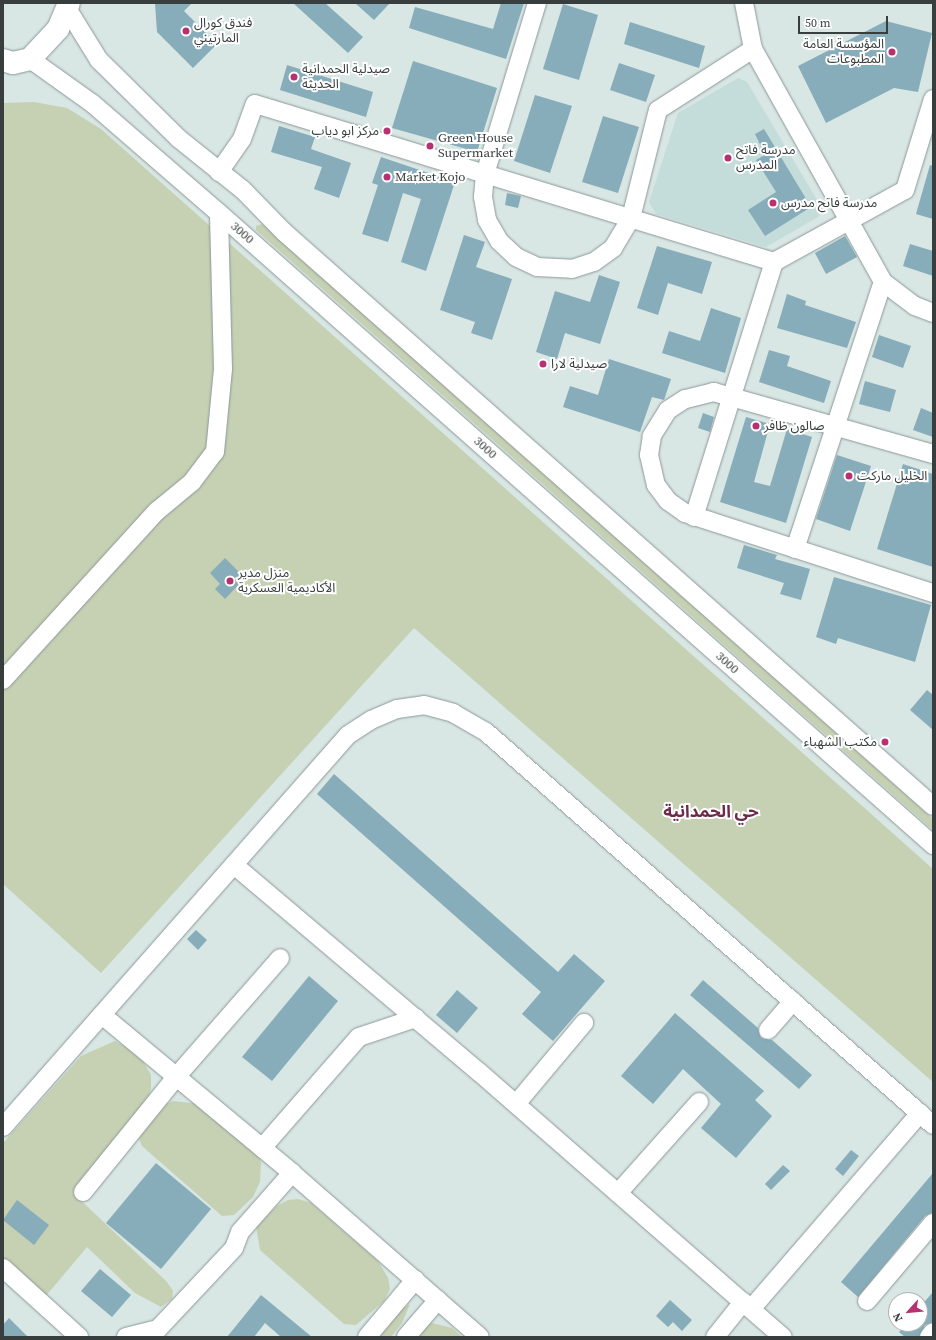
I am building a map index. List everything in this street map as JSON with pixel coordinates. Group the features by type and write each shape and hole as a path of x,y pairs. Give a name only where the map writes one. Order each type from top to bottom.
{"main road":[{"path":"12,63 58,29 68,7"}],"street":[{"path":"537,3 485,174 483,203 492,231 516,257 537,267 572,269 594,262 617,244 631,218 658,110 753,49"},
{"path":"744,3 753,49 883,282 915,306 933,313"},
{"path":"68,7 99,60 178,138 219,172 244,190 284,232 933,806"},
{"name":"3000","path":"12,63 93,104 219,213 933,845"},
{"path":"694,517 774,262 906,190 928,131 933,99"},
{"path":"219,172 242,139 256,104 774,262"},
{"path":"3,680 156,511 192,482 215,452 223,369 219,213"},
{"path":"794,549 883,282"},
{"path":"933,454 733,396 709,392 684,399 668,410 652,436 649,460 656,485 672,505 694,517 933,593"},
{"path":"3,1127 348,735 371,720 397,709 424,705 453,713 486,732 926,1119 747,1306 714,1337"},
{"path":"234,865 416,1018 783,1337"},
{"path":"83,1192 176,1077 280,958"},
{"path":"768,1030 792,1001"},
{"path":"102,1015 292,1173 480,1337"},
{"path":"262,1148 359,1036 416,1018"},
{"path":"516,1104 584,1023"},
{"path":"618,1193 699,1102"},
{"path":"126,1337 158,1329 234,1248 240,1232 292,1173"},
{"path":"867,1301 933,1223"},
{"path":"5,1273 79,1337"},
{"path":"368,1337 415,1280"},
{"path":"406,1337 438,1300"},
{"path":"929,1337 933,1332"}],"shaded area":[{"name":"مدرسة فاتح المدرس","path":"738,78 747,82 823,210 818,217 766,247 656,214 649,202 678,113"}],"green space":[{"path":"34,102 67,108 101,129 933,869 933,1082 414,628 101,973 3,884 3,103"},
{"path":"262,224 933,819 933,830 256,230 256,226"},
{"path":"115,1041 140,1056 151,1075 151,1089 149,1097 74,1194 167,1282 173,1291 172,1299 161,1307 135,1293 87,1247 45,1297 3,1258 3,1143 81,1056"},
{"path":"173,1101 200,1104 254,1148 261,1162 260,1182 253,1197 234,1215 222,1216 142,1146 139,1139 141,1131 162,1106"},
{"path":"298,1199 311,1203 378,1261 388,1278 390,1289 384,1301 356,1325 344,1324 260,1250 256,1226 277,1206 288,1200"},
{"path":"410,1304 402,1323 391,1337 376,1337 394,1314"},
{"path":"432,1323 452,1328 462,1337 416,1337 424,1326"}],"building":[{"path":"155,3 192,3 184,11 217,44 193,68 157,32"},
{"path":"293,3 325,3 363,37 348,53"},
{"path":"355,3 390,3 374,20"},
{"path":"501,3 524,3 506,59 409,28 415,7 493,29"},
{"path":"563,4 598,15 579,80 543,69"},
{"path":"886,21 932,33 918,92 894,88 826,123 798,66"},
{"path":"630,22 705,46 699,68 624,44"},
{"path":"413,61 497,88 477,152 392,128"},
{"path":"619,63 655,75 646,102 610,90"},
{"path":"287,65 373,92 366,117 280,90"},
{"path":"535,95 572,106 550,173 514,161"},
{"path":"603,116 639,127 618,193 582,182"},
{"path":"279,126 315,137 311,149 351,163 339,198 314,189 322,167 271,152"},
{"path":"764,129 811,207 765,236 748,210 776,192 756,160 765,155 755,134"},
{"path":"381,157 455,182 426,271 401,262 421,199 403,193 388,242 362,234 378,185 372,183"},
{"path":"930,165 933,166 933,219 916,214"},
{"path":"507,193 521,196 518,208 505,205"},
{"path":"464,235 485,242 476,267 512,279 492,340 471,333 475,322 440,310"},
{"path":"845,236 857,257 826,274 815,253"},
{"path":"910,244 933,251 933,276 903,266"},
{"path":"657,246 712,262 702,294 668,283 658,315 637,308"},
{"path":"599,275 620,282 600,344 565,333 557,359 536,352 555,291 590,302"},
{"path":"787,294 806,301 805,305 856,322 847,348 777,328"},
{"path":"711,308 741,318 725,373 662,353 669,331 700,341"},
{"path":"879,335 911,346 903,368 872,357"},
{"path":"769,350 790,356 787,366 831,381 824,403 759,382"},
{"path":"609,359 671,379 664,400 652,397 640,432 563,407 570,386 598,395"},
{"path":"865,381 896,390 890,412 859,404"},
{"path":"921,408 933,413 933,437 913,430"},
{"path":"703,413 714,417 710,432 698,428"},
{"path":"746,417 770,424 754,482 770,486 787,429 812,437 786,523 720,502"},
{"path":"837,455 871,466 850,531 816,519"},
{"path":"903,464 933,474 933,567 877,549"},
{"path":"744,545 777,555 775,559 810,569 801,600 780,594 784,583 737,568"},
{"name":"منزل مدير الأكاديمية العسكرية","path":"225,558 245,578 225,599 215,589 220,584 210,573"},
{"path":"834,577 931,605 915,662 838,638 836,644 816,637"},
{"path":"927,690 933,695 933,730 910,710"},
{"path":"334,774 558,972 574,954 605,981 553,1041 522,1014 541,992 317,794"},
{"path":"196,930 207,940 198,950 187,939"},
{"path":"309,976 338,1001 272,1081 242,1057"},
{"path":"703,980 758,1028 761,1038 772,1040 812,1075 799,1089 690,995"},
{"path":"457,990 478,1008 457,1033 436,1015"},
{"path":"675,1013 764,1091 755,1100 772,1116 736,1158 701,1128 721,1104 683,1069 653,1104 621,1076"},
{"path":"851,1150 859,1156 843,1176 835,1169"},
{"path":"156,1163 211,1209 161,1269 106,1223"},
{"path":"783,1165 790,1171 771,1190 765,1184"},
{"path":"933,1173 933,1212 925,1216 858,1297 841,1282"},
{"path":"17,1200 49,1225 34,1245 3,1220"},
{"path":"100,1269 131,1295 112,1317 81,1291"},
{"path":"933,1292 933,1322 928,1324 928,1298"},
{"path":"261,1295 312,1337 281,1337 265,1323 254,1337 227,1337"},
{"path":"670,1300 692,1320 682,1331 673,1322 668,1327 656,1316"},
{"path":"9,1318 28,1337 3,1337 3,1325"},
{"path":"899,1332 922,1332 919,1337 905,1337"}],"place":[{"name":"فندق كورال المارتيني","path":"186,31"},
{"name":"المؤسسة العامة المطبوعات","path":"892,52"},
{"name":"صيدلية الحمدانية الحديثة","path":"294,77"},
{"name":"مركز ابو دياب","path":"387,131"},
{"name":"Green House Supermarket","path":"430,146"},
{"name":"مدرسة فاتح المدرس","path":"728,158"},
{"name":"Market Kojo","path":"387,177"},
{"name":"مدرسة فاتح مدرس","path":"773,203"},
{"name":"صيدلية لارا","path":"543,364"},
{"name":"صالون ظافر","path":"756,426"},
{"name":"الخليل ماركت","path":"849,476"},
{"name":"منزل مدير الأكاديمية العسكرية","path":"230,581"},
{"name":"مكتب الشهباء","path":"885,742"}],"district":[{"name":"حي الحمدانية","path":"711,812"}]}
